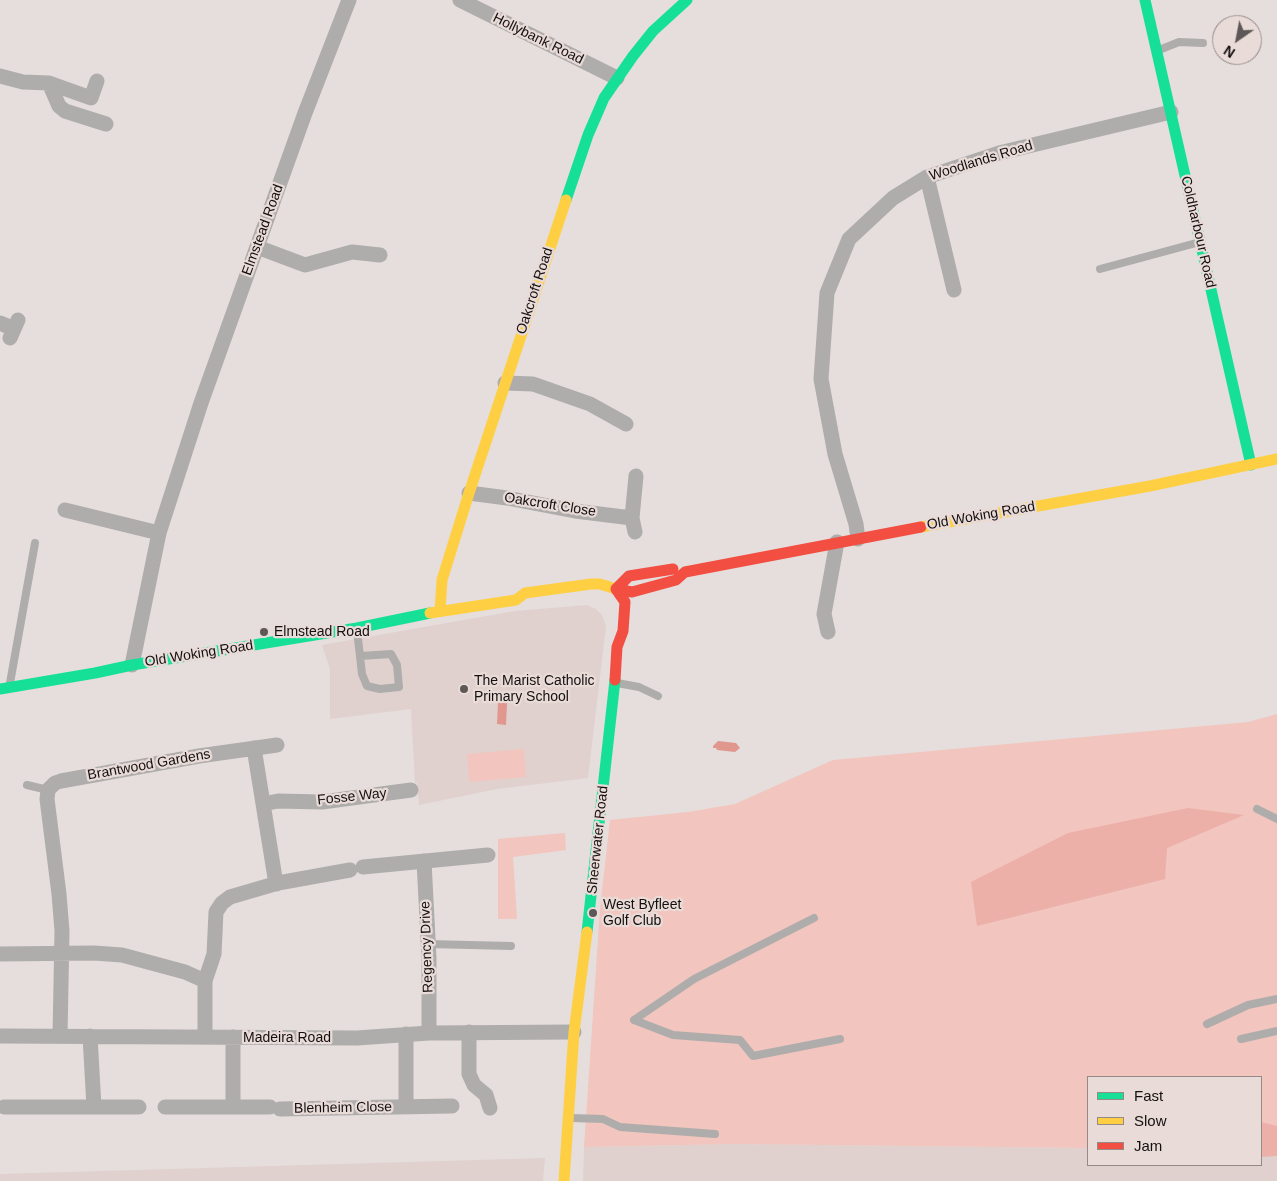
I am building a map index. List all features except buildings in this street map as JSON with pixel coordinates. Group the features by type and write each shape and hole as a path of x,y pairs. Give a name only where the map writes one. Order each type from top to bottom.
{"main road":[{"name":"Oakcroft Road","path":"440,611 442,580 469,493 588,135 604,98 617,78 653,31 687,0"},
{"name":"Coldharbour Road","path":"1145,0 1251,465"},
{"name":"Old Woking Road","path":"4,688 95,673 132,664 212,653 357,628 440,611 516,600 525,593 591,584 600,584 632,592 676,580 685,572 837,542 1150,486 1277,459"},
{"path":"606,601 616,588"},
{"name":"Sheerwater Road","path":"616,588 625,602 623,631 617,647"},
{"path":"516,600 528,606"},
{"name":"Sheerwater Road","path":"564,1181 574,1032 584,961 615,683 617,647 612,620"}],"street":[{"name":"Elmstead Road","path":"132,664 159,533 201,403 305,113 348,0"},
{"name":"Hollybank Road","path":"460,0 617,78"},
{"path":"0,76 23,82 49,82 91,98 97,81"},
{"path":"49,82 59,106 65,111 106,124"},
{"name":"Woodlands Road","path":"858,539 856,524 835,454 821,379 827,293 849,239 893,198 927,177 999,152 1171,112"},
{"path":"927,177 954,290"},
{"path":"257,247 305,265 352,252 380,255"},
{"path":"505,383 532,384 590,404 626,424"},
{"name":"Oakcroft Close","path":"469,493 575,511 634,525 636,476"},
{"path":"65,510 159,533"},
{"path":"828,632 837,542"},
{"name":"Brantwood Gardens","path":"48,790 55,783 61,781 199,756 277,745"},
{"path":"254,748 276,884"},
{"path":"48,790 47,799 59,894 62,954 60,1036"},
{"name":"Fosse Way","path":"263,804 278,801 322,802 411,790"},
{"path":"205,1037 205,981 214,954 216,912 222,903 230,897 276,884 357,869 488,856"},
{"name":"Regency Drive","path":"424,861 428,944 429,1033"},
{"path":"0,954 94,953 122,955 185,972 205,981"},
{"path":"469,1032 469,1074 474,1085 486,1095 488,1108"},
{"name":"Madeira Road","path":"0,1036 358,1038 429,1033 574,1032"},
{"name":"Blenheim Close","path":"406,1034 406,1107"},
{"path":"90,1036 94,1107"},
{"path":"232,1107 233,1037"},
{"path":"4,1106 139,1107"},
{"name":"Blenheim Close","path":"165,1107 452,1106"}],"lane":[{"path":"1157,50 1179,42 1203,43"},
{"path":"1100,269 1200,242"},
{"path":"4,688 35,543"},
{"path":"357,628 360,656 362,674 367,686 380,689 399,687 398,665 391,654 360,656"},
{"path":"615,683 639,687 658,696"},
{"path":"27,785 48,790"},
{"path":"1257,809 1277,819"},
{"path":"814,918 694,979 634,1020 672,1035 740,1040 753,1056 840,1038"},
{"path":"428,944 511,946"},
{"path":"1207,1024 1248,1005 1277,999"},
{"path":"1241,1039 1277,1031"},
{"path":"569,1118 603,1119 620,1127 715,1134"}],"shaded area":[{"name":"The Marist Catholic Primary School","path":"587,605 596,609 602,615 606,626 588,778 497,789 419,805 417,783 415,783 411,709 330,719 330,669 322,645 515,611"},
{"path":"498,702 507,703 506,725 497,724"},
{"name":"West Byfleet Golf Club","path":"1277,714 1277,1150 1262,1150 1262,1076 1087,1076 1087,1148 735,1144 584,1147 600,909 610,820 688,812 735,804 833,760 1248,722"},
{"path":"718,741 736,743 740,748 735,752 717,750 713,746"},
{"path":"524,749 526,777 469,782 467,754"},
{"path":"1188,808 1244,815 1167,848 1165,879 977,926 971,882 1068,833"},
{"path":"565,833 566,850 513,857 517,919 498,919 498,839"},
{"path":"1262,1122 1277,1126 1277,1156 1262,1157"},
{"path":"735,1144 1087,1148 1087,1166 1262,1166 1262,1150 1277,1150 1277,1181 583,1181 584,1147"},
{"path":"545,1158 543,1181 0,1181 0,1174"}],"traffic: fast":[{"path":"566,200 588,135 604,98 653,31 687,0"},
{"path":"1145,0 1251,465"},
{"path":"0,689 357,628 430,613"},
{"path":"587,932 615,680"}],"traffic: slow":[{"path":"440,611 442,580 566,200"},
{"path":"921,527 1150,486 1277,459"},
{"path":"430,613 516,600 525,593 591,584 600,584 616,589"},
{"path":"564,1181 574,1032 587,932"}],"traffic: jam":[{"path":"616,589 632,592 676,580 685,572 921,527"},
{"path":"616,589 629,576 673,569"},
{"path":"615,680 617,647 623,631 625,602 616,589"}],"place":[{"name":"Elmstead Road","path":"264,632"},
{"name":"The Marist Catholic Primary School","path":"464,689"},
{"name":"West Byfleet Golf Club","path":"593,913"}]}
